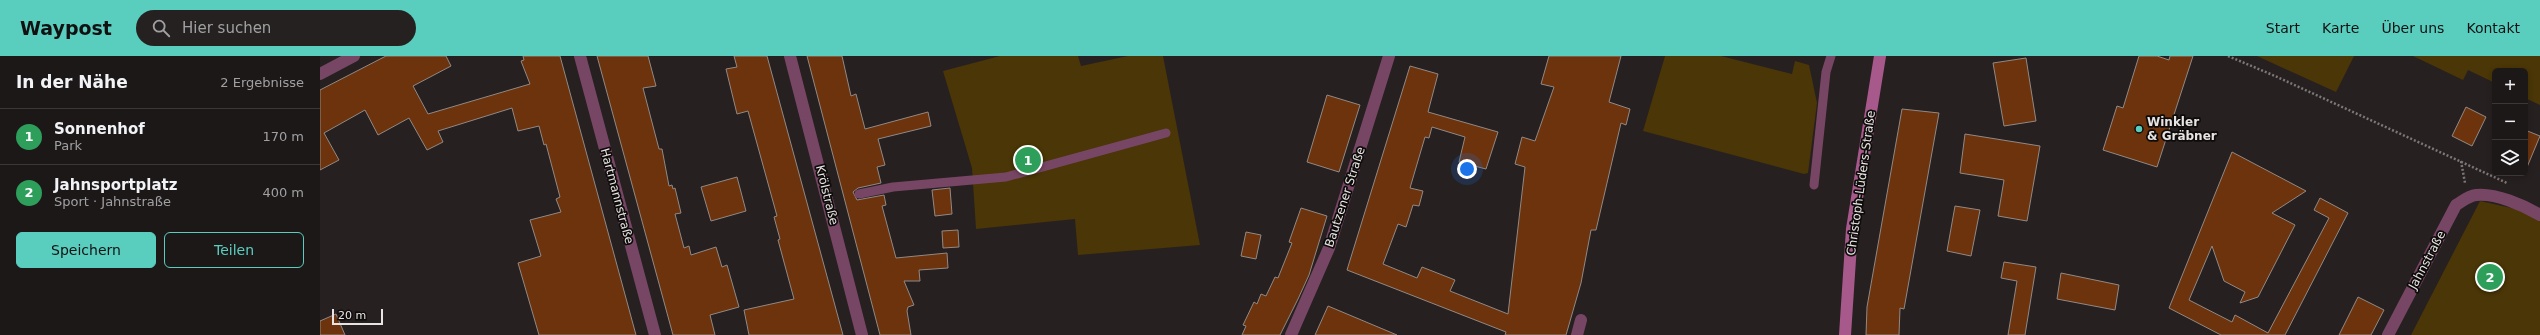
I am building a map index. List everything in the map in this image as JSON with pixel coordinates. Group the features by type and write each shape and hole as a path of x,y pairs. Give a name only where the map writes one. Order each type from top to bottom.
{"street":[{"path":"320,74 354,56"},
{"name":"Hartmannstraße","path":"580,56 655,335"},
{"name":"Krölstraße","path":"790,56 862,335"},
{"name":"Bautzener Straße","path":"1291,335 1329,248 1389,56"},
{"name":"Christoph-Lüders-Straße","path":"1845,335 1852,229 1880,56"},
{"name":"Jahnstraße","path":"2388,335 2456,205 2467,198 2476,195 2489,196 2518,204 2540,215"},
{"path":"1577,335 1581,320"}],"lane":[{"path":"1814,185 1826,72 1830,56"},
{"path":"858,194 893,187 1006,177 1166,133"}],"path":[{"path":"2228,56 2512,185"},
{"path":"2461,161 2465,180"}],"shaded area":[{"path":"1000,56 1078,56 1081,66 1128,56 1163,56 1200,245 1078,255 1075,219 976,229 972,168 943,71"},
{"path":"1665,56 1721,56 1792,74 1795,61 1809,65 1817,103 1808,173 1804,174 1643,131"},
{"path":"2257,56 2354,56 2336,92"},
{"path":"2413,56 2540,56 2540,105 2528,99 2528,68 2492,68 2492,82 2468,70 2463,80"},
{"path":"2480,201 2516,209 2540,220 2540,335 2411,335"}],"building":[{"path":"386,56 446,56 451,66 413,86 428,114 530,84 521,61 524,60 523,56 560,56 636,335 539,335 518,263 541,256 530,220 561,212 556,199 560,197 546,144 544,145 539,126 518,131 512,108 438,131 443,142 427,150 409,118 378,135 365,110 324,133 339,160 320,170 320,90"},
{"path":"597,56 648,56 656,86 643,88 659,149 662,149 669,186 672,185 673,189 675,188 681,213 675,214 684,248 689,246 691,255 716,247 722,267 727,265 739,307 710,315 715,335 673,335"},
{"path":"734,56 767,56 843,335 749,335 744,310 794,299 778,240 780,239 774,217 777,216 748,111 737,114 726,69 737,67"},
{"path":"807,56 842,56 851,96 856,94 865,129 928,112 931,126 878,139 885,165 877,167 881,183 858,188 853,192 857,200 884,195 886,205 882,206 896,258 947,253 948,268 919,270 920,281 904,281 914,305 908,307 907,311 911,335 880,335"},
{"path":"1549,56 1621,56 1609,102 1630,109 1626,125 1621,123 1596,230 1591,230 1581,283 1566,335 1505,335 1506,332 1347,270 1410,66 1438,74 1428,112 1498,132 1486,169 1459,162 1465,137 1432,127 1429,138 1425,137 1410,188 1423,191 1419,206 1413,205 1406,227 1398,224 1383,264 1417,278 1422,267 1455,280 1450,291 1508,314 1525,167 1515,164 1522,137 1535,141 1554,87 1541,84"},
{"name":"Winkler & Gräbner","path":"2139,56 2157,56 2169,60 2170,56 2193,56 2157,167 2103,150 2117,106 2123,108"},
{"path":"2026,58 2036,121 2004,126 1993,63"},
{"path":"1327,95 1360,105 1339,172 1307,162"},
{"path":"2466,107 2486,117 2472,146 2452,136"},
{"path":"1902,109 1939,113 1904,309 1900,308 1899,335 1866,335 1867,307"},
{"path":"2528,131 2540,136 2528,165"},
{"path":"1965,134 2040,146 2027,221 1998,216 2004,180 1960,173"},
{"path":"2232,152 2306,191 2272,213 2295,225 2258,297 2240,303 2245,292 2224,281 2212,246 2189,300 2232,322 2235,315 2268,333 2329,218 2314,210 2320,198 2348,213 2285,335 2221,335 2169,308"},
{"path":"737,177 746,211 711,221 701,187"},
{"path":"950,188 952,214 935,216 932,190"},
{"path":"1955,206 1980,210 1971,256 1947,251"},
{"path":"1301,208 1327,216 1309,275 1298,299 1280,335 1242,335 1246,326 1243,325 1254,302 1257,304 1261,294 1266,296 1275,277 1278,278 1292,243 1289,242"},
{"path":"958,230 959,247 943,248 942,231"},
{"path":"1246,232 1261,235 1256,259 1241,256"},
{"path":"2004,262 2036,267 2025,335 2008,335 2017,281 2001,278"},
{"path":"2061,273 2119,285 2115,310 2057,299"},
{"path":"2358,297 2384,310 2371,335 2339,335"},
{"path":"1328,306 1397,335 1315,335"},
{"path":"336,314 345,335 320,335 320,321"}],"place":[{"name":"Winkler & Gräbner","path":"2139,129"},
{"name":"Sonnenhof","path":"1028,160"},
{"name":"Jahnsportplatz","path":"2490,277"}]}
